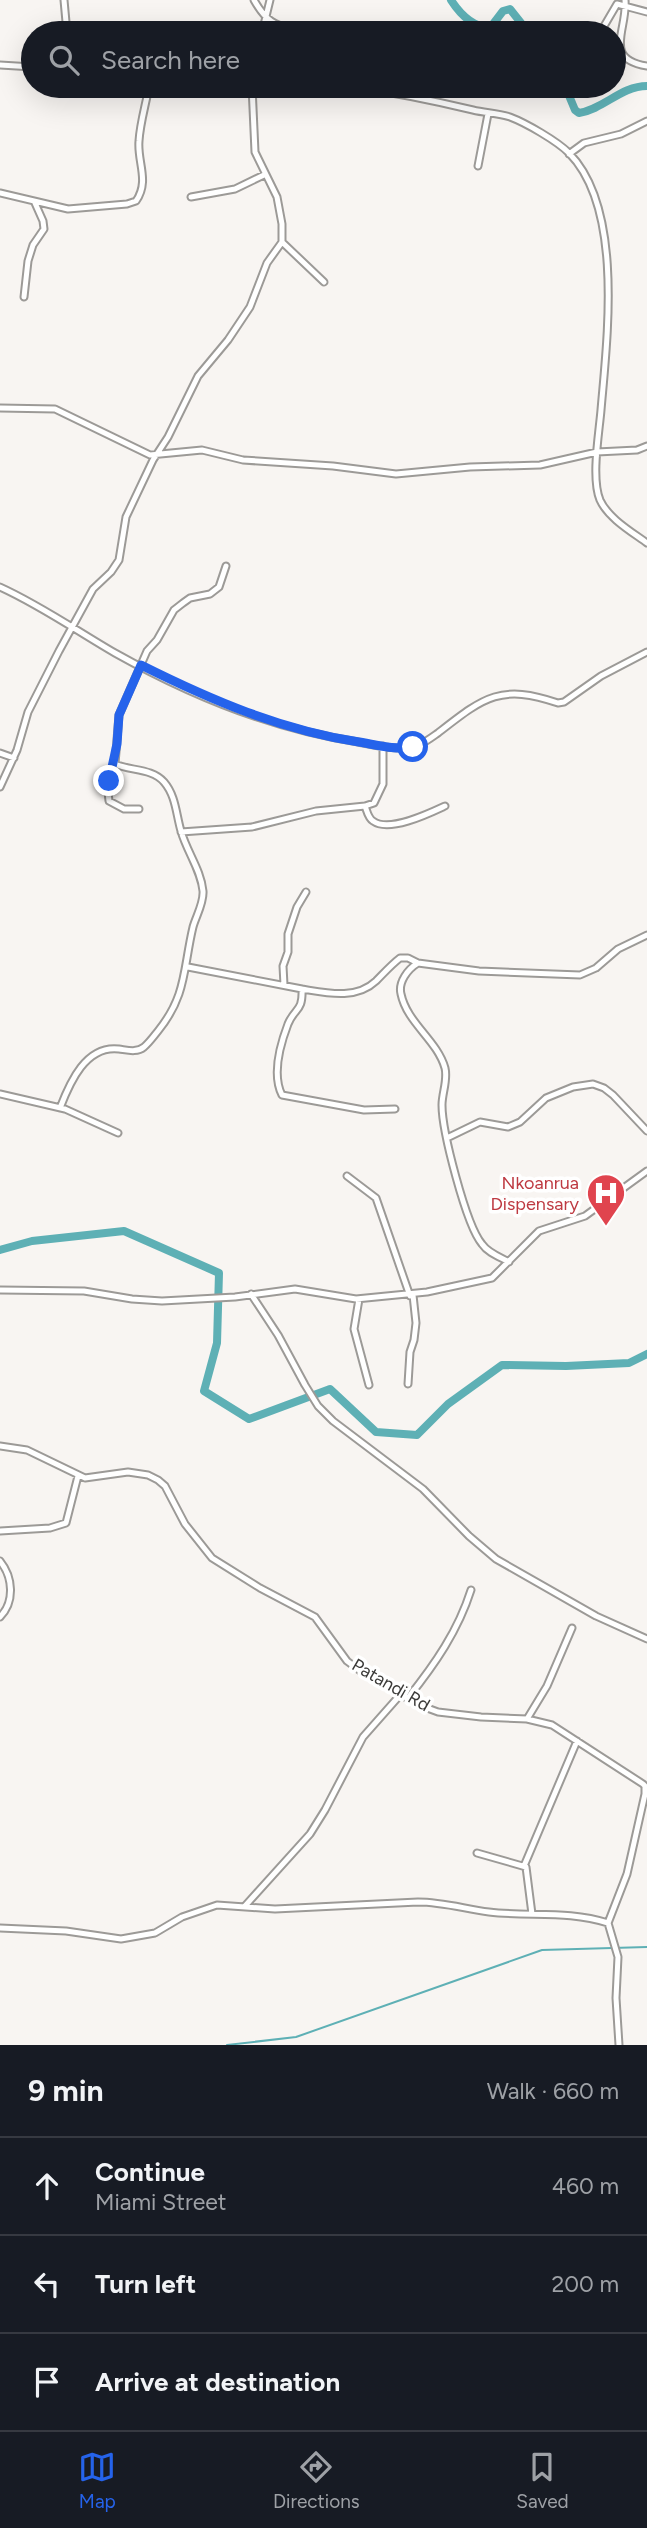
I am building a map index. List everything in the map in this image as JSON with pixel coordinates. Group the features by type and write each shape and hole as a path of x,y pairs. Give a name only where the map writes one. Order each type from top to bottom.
{"street":[{"path":"64,0 66,21"},
{"path":"254,0 264,17 270,21"},
{"path":"264,21 270,0"},
{"path":"623,21 626,3"},
{"path":"606,21 614,6 619,4 626,3 647,12"},
{"path":"626,58 630,63 647,66"},
{"path":"0,65 21,67"},
{"path":"0,193 73,209 127,204 138,199 144,177 139,141 147,98"},
{"path":"0,787 14,758 28,712 71,626 94,587 111,572 119,560 126,517 156,455 168,437 194,382 228,340 250,307 267,263 282,242 277,197 255,152 253,98"},
{"path":"420,98 511,118 569,154 581,170 595,202 608,264 605,366 597,452 601,501 613,516 647,543"},
{"path":"478,166 488,114"},
{"path":"569,154 584,143 614,136 647,121"},
{"path":"191,197 235,189 264,175"},
{"path":"24,297 28,261 33,245 44,229 36,203"},
{"path":"282,242 324,282"},
{"path":"0,408 55,409 145,453 156,455 202,450 253,461 333,466 396,474 470,467 525,466 597,452 636,450 647,446"},
{"path":"139,809 124,809 109,801 107,792 114,764 119,715 147,651 157,640 174,610 190,598 213,593 221,583 226,566"},
{"path":"0,587 190,689 271,722 330,738 383,746 405,748 425,743 471,708 495,696 516,693 561,703 595,680 647,652"},
{"path":"181,832 252,827 316,811 374,803 381,792 383,746"},
{"path":"0,753 14,758"},
{"path":"60,1108 72,1080 98,1051 110,1048 135,1051 145,1046 170,1016 188,967 191,940 203,892 196,865 181,832 177,806 162,780 143,771 114,764"},
{"path":"365,806 371,820 380,824 409,820 445,806"},
{"path":"284,985 283,966 288,952 288,934 297,907 306,892"},
{"path":"188,967 338,994 356,992 370,986 400,958 479,971 580,975 596,968 618,949 647,935"},
{"path":"418,963 403,980 400,992 410,1015 444,1065 446,1078 442,1106 458,1186 479,1240 495,1255 509,1262"},
{"path":"302,989 301,1007 289,1022 278,1062 281,1094 285,1097 323,1101 364,1110 395,1109"},
{"path":"447,1138 480,1122 508,1127 520,1122 545,1098 573,1087 593,1084 613,1095 647,1131"},
{"path":"0,1094 60,1108 118,1133"},
{"path":"0,1290 84,1291 162,1301 295,1289 359,1299 412,1295 489,1280 540,1231 585,1216 647,1171"},
{"path":"347,1176 376,1198 412,1295 415,1337 410,1350 408,1384"},
{"path":"251,1294 278,1335 318,1406 333,1421 415,1482 496,1559 596,1615 647,1639"},
{"path":"359,1299 354,1329 369,1385"},
{"name":"Patandi Rd","path":"0,1446 27,1450 78,1476 93,1478 128,1472 158,1480 165,1486 185,1524 212,1558 314,1617 350,1664 425,1708 451,1714 527,1719 552,1725 646,1786 629,1867 608,1923"},
{"path":"0,1531 50,1528 66,1522 78,1476"},
{"path":"0,1561 8,1574 11,1600 0,1617"},
{"path":"408,1698 454,1632 464,1614 471,1590"},
{"path":"527,1719 547,1686 572,1628"},
{"path":"245,1906 310,1834 366,1733 401,1694"},
{"path":"524,1866 578,1741"},
{"path":"477,1853 527,1869 532,1914"},
{"path":"0,1928 66,1931 125,1939 155,1933 182,1917 212,1906 275,1909 340,1904 371,1906 437,1902 487,1912 581,1916 608,1923 617,1955 615,1998 619,2045"}],"waterway":[{"path":"451,0 471,21"},
{"path":"495,21 503,11 510,9 520,21"},
{"path":"626,91 647,86"},
{"path":"570,98 579,113 612,98"},
{"path":"0,1250 32,1241 124,1231 219,1273 217,1343 204,1391 249,1419 330,1389 376,1432 417,1435 448,1404 502,1365 629,1363 647,1354"},
{"path":"227,2045 296,2037 542,1950 647,1947"}],"place":[{"name":"Nkoanrua Dispensary","path":"606,1227"}],"route":[{"path":"109,781 114,764 119,715 141,665 253,716 298,730 383,746 413,747"}]}
